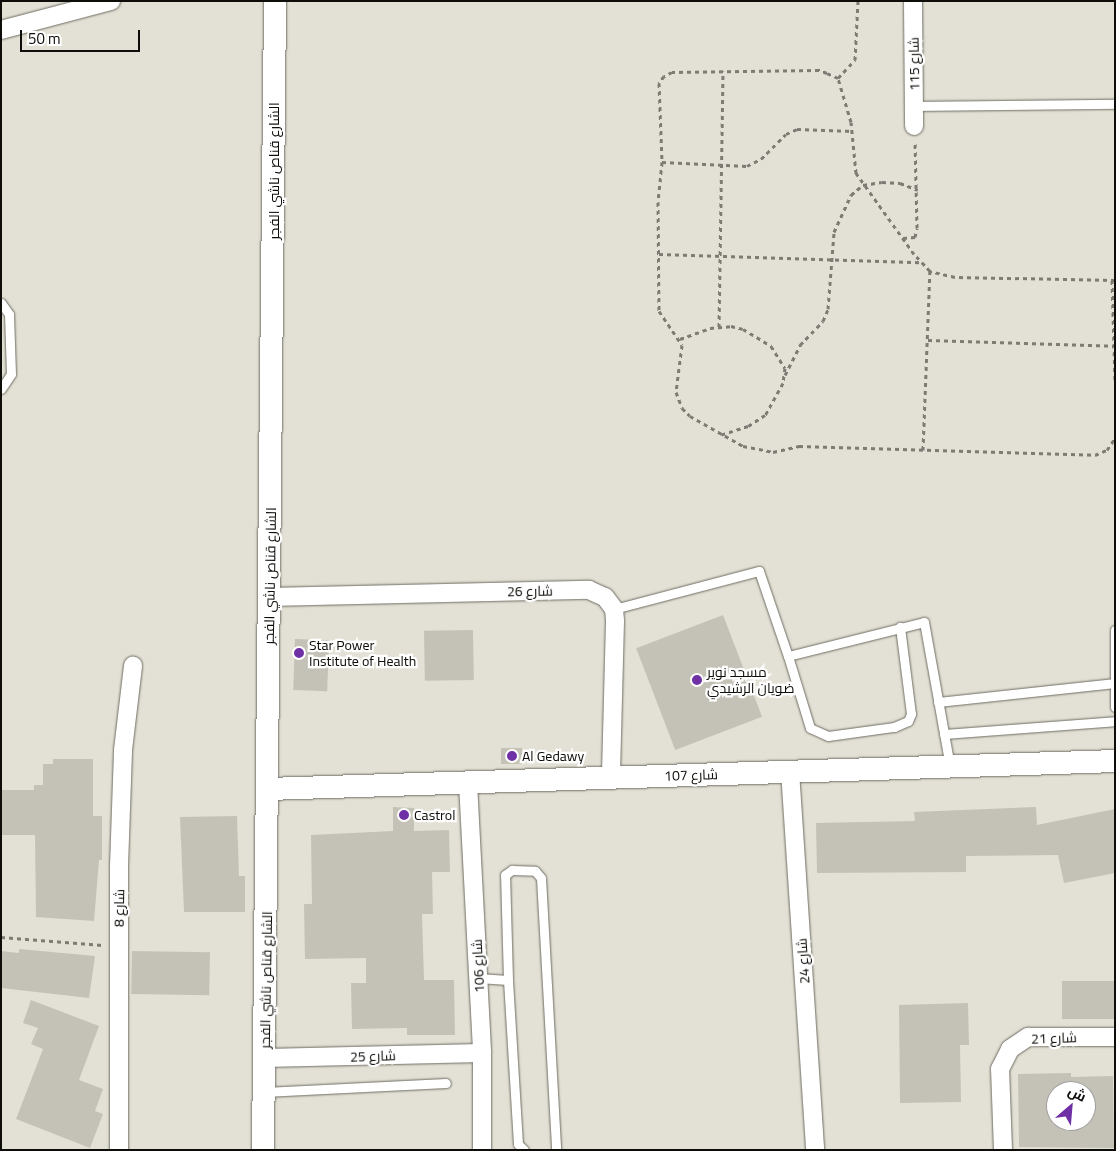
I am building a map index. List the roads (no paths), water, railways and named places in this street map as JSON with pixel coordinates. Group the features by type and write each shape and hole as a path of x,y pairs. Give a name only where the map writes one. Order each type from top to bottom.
{"street":[{"path":"1,30 111,1"},
{"name":"الشارع قناص ناشي الفجر","path":"263,1150 275,1"},
{"name":"شارع 115","path":"913,1 914,126"},
{"name":"شارع 26","path":"269,597 589,590 605,597 614,609"},
{"path":"611,778 614,609"},
{"name":"شارع 8","path":"119,1150 118,946 123,750 133,666"},
{"name":"شارع 107","path":"268,789 1115,761"},
{"name":"شارع 24","path":"790,771 815,1150"},
{"name":"شارع 106","path":"468,783 482,1053 482,1150"},
{"name":"شارع 21","path":"1003,1150 1000,1070 1010,1049 1028,1037 1115,1038"},
{"name":"شارع 25","path":"265,1058 482,1053"}],"lane":[{"path":"915,106 1115,104"},
{"path":"1,303 9,314 11,374 1,389"},
{"path":"614,609 759,571 810,728 828,736 894,727 908,721 911,714 900,628"},
{"path":"788,656 924,622 950,767"},
{"path":"1115,630 1115,707"},
{"path":"938,702 1114,684"},
{"path":"944,734 1115,721"},
{"path":"524,1150 518,1144 508,980 505,875 512,870 535,871 541,878 556,1150"},
{"path":"478,978 508,980"},
{"path":"264,1092 446,1083"}],"place":[{"name":"Star Power Institute of Health","path":"299,653"},
{"name":"مسجد نوير ضويان الرشيدي","path":"697,680"},
{"name":"Al Gedawy","path":"512,756"},
{"name":"Castrol","path":"404,815"}]}
